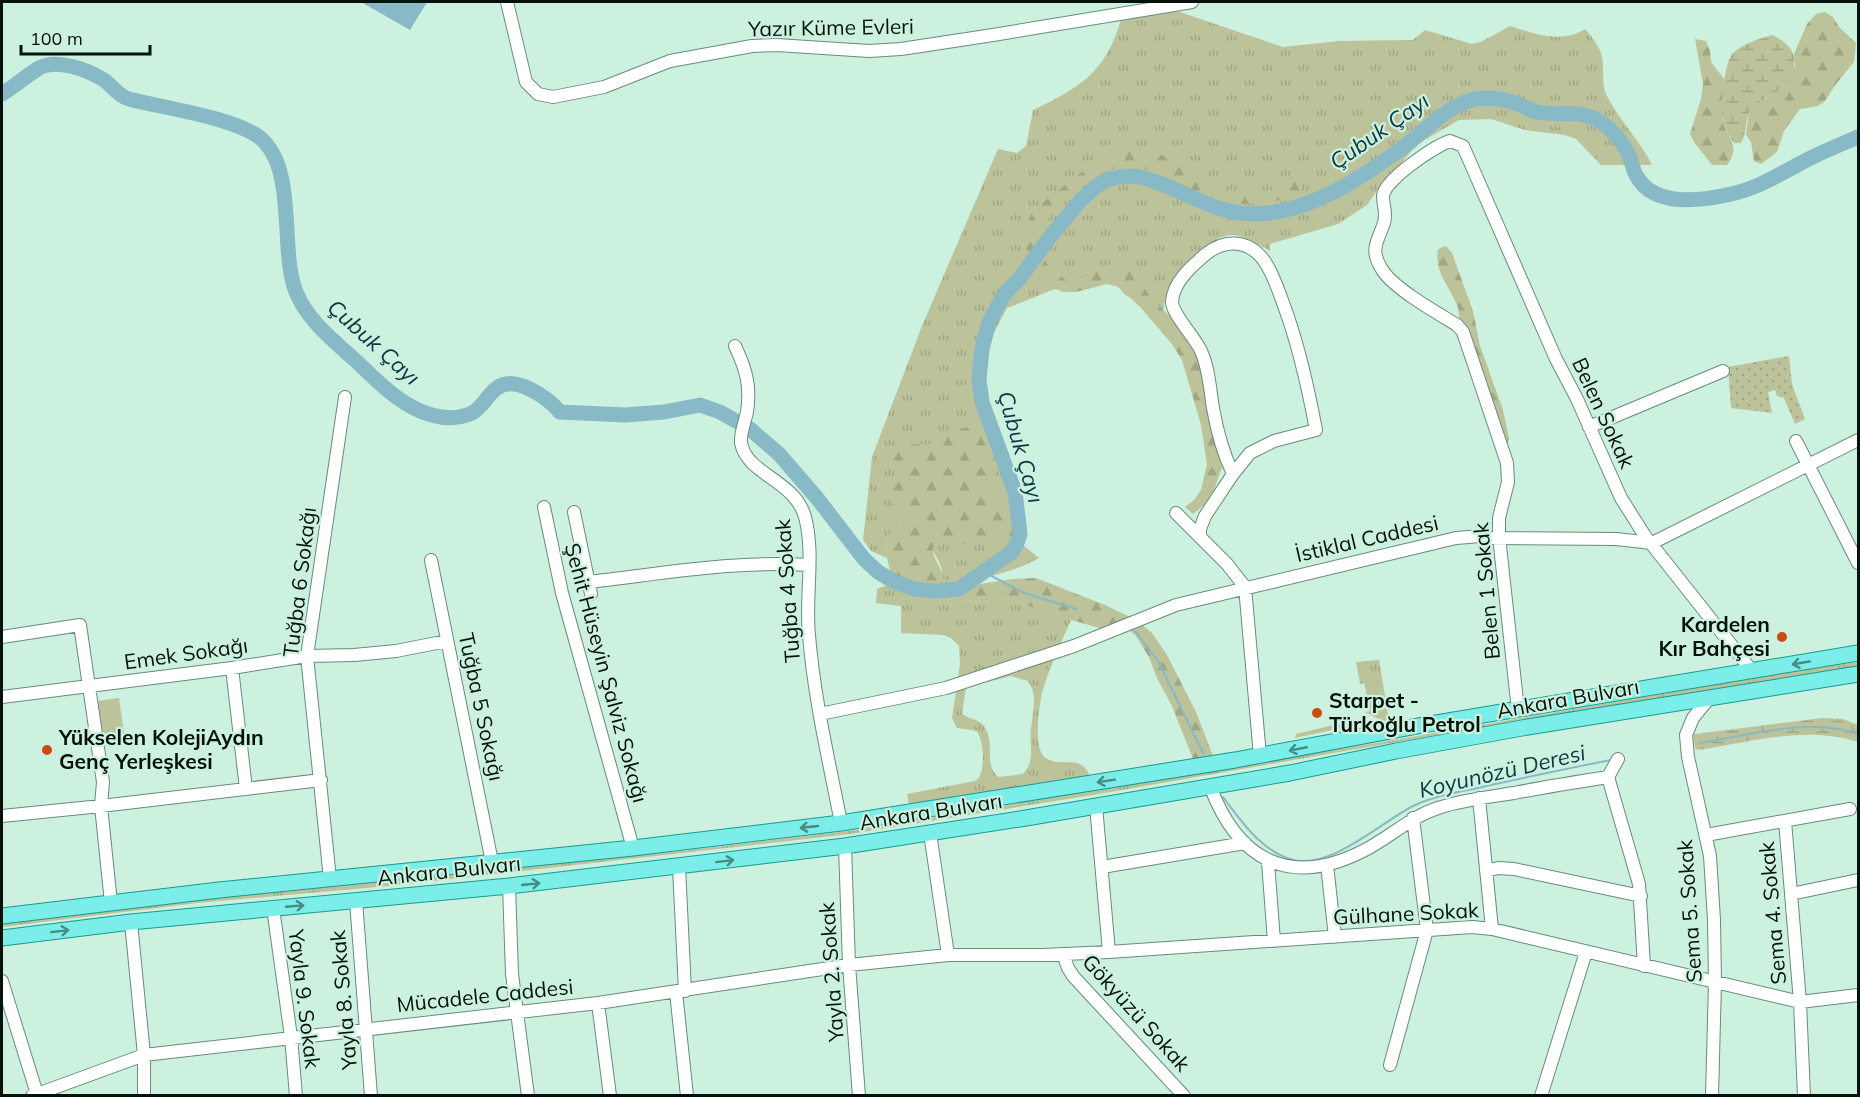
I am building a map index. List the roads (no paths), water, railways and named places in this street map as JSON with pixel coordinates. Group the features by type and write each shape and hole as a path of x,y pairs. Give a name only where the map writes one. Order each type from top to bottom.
{"main road":[{"name":"Ankara Bulvarı","path":"2,916 633,848 841,823 1260,756 1858,653"},
{"name":"Ankara Bulvarı","path":"2,938 131,922 509,886 844,846 1096,806 1499,732 1858,674"}],"street":[{"name":"Yazır Küme Evleri","path":"507,2 526,82 538,94 553,97 604,87 670,61 752,46 777,45 869,51 901,48 1192,2"},
{"name":"Belen 1 Sokak","path":"1463,146 1450,141 1444,143 1390,181 1383,196 1386,206 1385,218 1375,243 1375,256 1388,278 1457,325 1463,332 1507,463 1508,482 1498,518 1518,710"},
{"name":"Belen Sokak","path":"1463,146 1556,359 1577,399 1622,498 1652,543 1752,671"},
{"path":"1200,537 1200,529 1205,516 1250,453 1274,441 1316,430 1308,384 1290,322 1273,278 1257,253 1236,243 1220,244 1203,257 1183,276 1177,285 1172,301 1176,315 1193,336 1202,352 1224,454 1233,474"},
{"name":"Tuğba 4 Sokak","path":"735,346 747,373 747,410 741,444 751,460 790,491 799,502 807,524 809,565 807,620 810,655 841,823"},
{"path":"1589,427 1723,371"},
{"name":"Tuğba 6 Sokağı","path":"330,879 307,656 345,398"},
{"path":"1652,543 1858,440"},
{"path":"1796,441 1858,563"},
{"name":"Şehit Hüseyin Şalviz Sokağı","path":"544,507 562,592 633,848"},
{"path":"574,512 590,588 748,565 782,563 809,565"},
{"path":"1176,513 1227,564 1245,587 1260,756"},
{"name":"İstiklal Caddesi","path":"820,714 946,688 1074,646 1176,605 1456,538 1474,536 1616,539 1652,543"},
{"name":"Tuğba 5 Sokağı","path":"431,560 492,862"},
{"path":"2,637 80,625 102,782 101,806 111,903"},
{"name":"Emek Sokağı","path":"2,697 232,668 307,656 385,653 447,641"},
{"path":"232,668 246,789"},
{"name":"Sema 5. Sokak","path":"1710,697 1693,718 1686,735 1688,757 1710,856 1715,982 1712,1095"},
{"path":"1618,759 1608,777 1637,875 1641,896 1644,966"},
{"path":"1210,786 1225,818 1245,843 1268,862 1300,868 1327,865 1362,852 1413,819 1452,803 1608,777"},
{"path":"2,816 321,780"},
{"path":"1479,798 1492,929"},
{"path":"1096,806 1109,952"},
{"path":"1706,835 1850,809"},
{"path":"1390,1065 1427,930 1413,819"},
{"name":"Sema 4. Sokak","path":"1785,821 1800,1002 1804,1095"},
{"path":"930,833 948,955"},
{"path":"1102,867 1245,843"},
{"name":"Yayla 2. Sokak","path":"844,846 849,965 859,1095"},
{"path":"1268,862 1274,941"},
{"path":"1327,865 1335,937"},
{"path":"679,867 680,991 687,1095"},
{"path":"1486,871 1498,868 1514,869 1641,896"},
{"path":"1791,894 1858,880"},
{"path":"509,886 512,974 528,1095"},
{"name":"Yayla 8. Sokak","path":"356,901 371,1095"},
{"name":"Yayla 9. Sokak","path":"273,908 291,1037 296,1095"},
{"path":"131,922 144,1055 144,1095"},
{"name":"Gülhane Sokak","path":"948,955 1109,952 1472,927 1492,929 1800,1002 1858,994"},
{"path":"1541,1095 1586,952"},
{"name":"Gökyüzü Sokak","path":"1063,954 1073,976 1184,1095"},
{"name":"Mücadele Caddesi","path":"34,1095 144,1055 598,1003 849,965 948,955"},
{"path":"2,981 34,1095"},
{"path":"598,1003 610,1095"}],"water":[{"path":"361,2 427,2 410,30"}],"waterway":[{"name":"Çubuk Çayı","path":"2,94 46,65 72,66 104,80 126,98 215,119 247,130 259,137 271,151 279,168 286,210 291,275 301,302 314,321 330,337 385,388 412,407 442,417 462,416 476,411 497,388 504,384 513,384 540,395 560,412 625,415 664,412 700,405 720,412 750,429 779,454 817,498 864,559 878,572 914,589 936,591 959,589 1012,552 1017,543 1020,534 1015,492 982,402 979,380 982,349 989,322 1005,293 1020,278 1081,200 1106,180 1135,176 1165,185 1224,210 1255,214 1276,212 1316,200 1354,181 1389,158 1442,115 1462,103 1485,98 1516,103 1537,112 1589,116 1598,120 1623,144 1635,173 1644,186 1654,193 1679,200 1706,199 1749,189 1858,137"},
{"name":"Koyunözü Deresi","path":"984,572 1024,593 1076,609"},
{"name":"Koyunözü Deresi","path":"1135,631 1158,661 1203,753"},
{"name":"Koyunözü Deresi","path":"1700,743 1800,727 1840,729 1858,734"},
{"name":"Koyunözü Deresi","path":"1223,797 1245,826 1271,850 1293,860 1307,861 1338,852 1411,807 1429,800 1611,760"}],"place":[{"name":"Kardelen Kır Bahçesi","path":"1782,637"},
{"name":"Starpet - Türkoğlu Petrol","path":"1317,713"},
{"name":"Yükselen KolejiAydın Genç Yerleşkesi","path":"47,750"}]}
